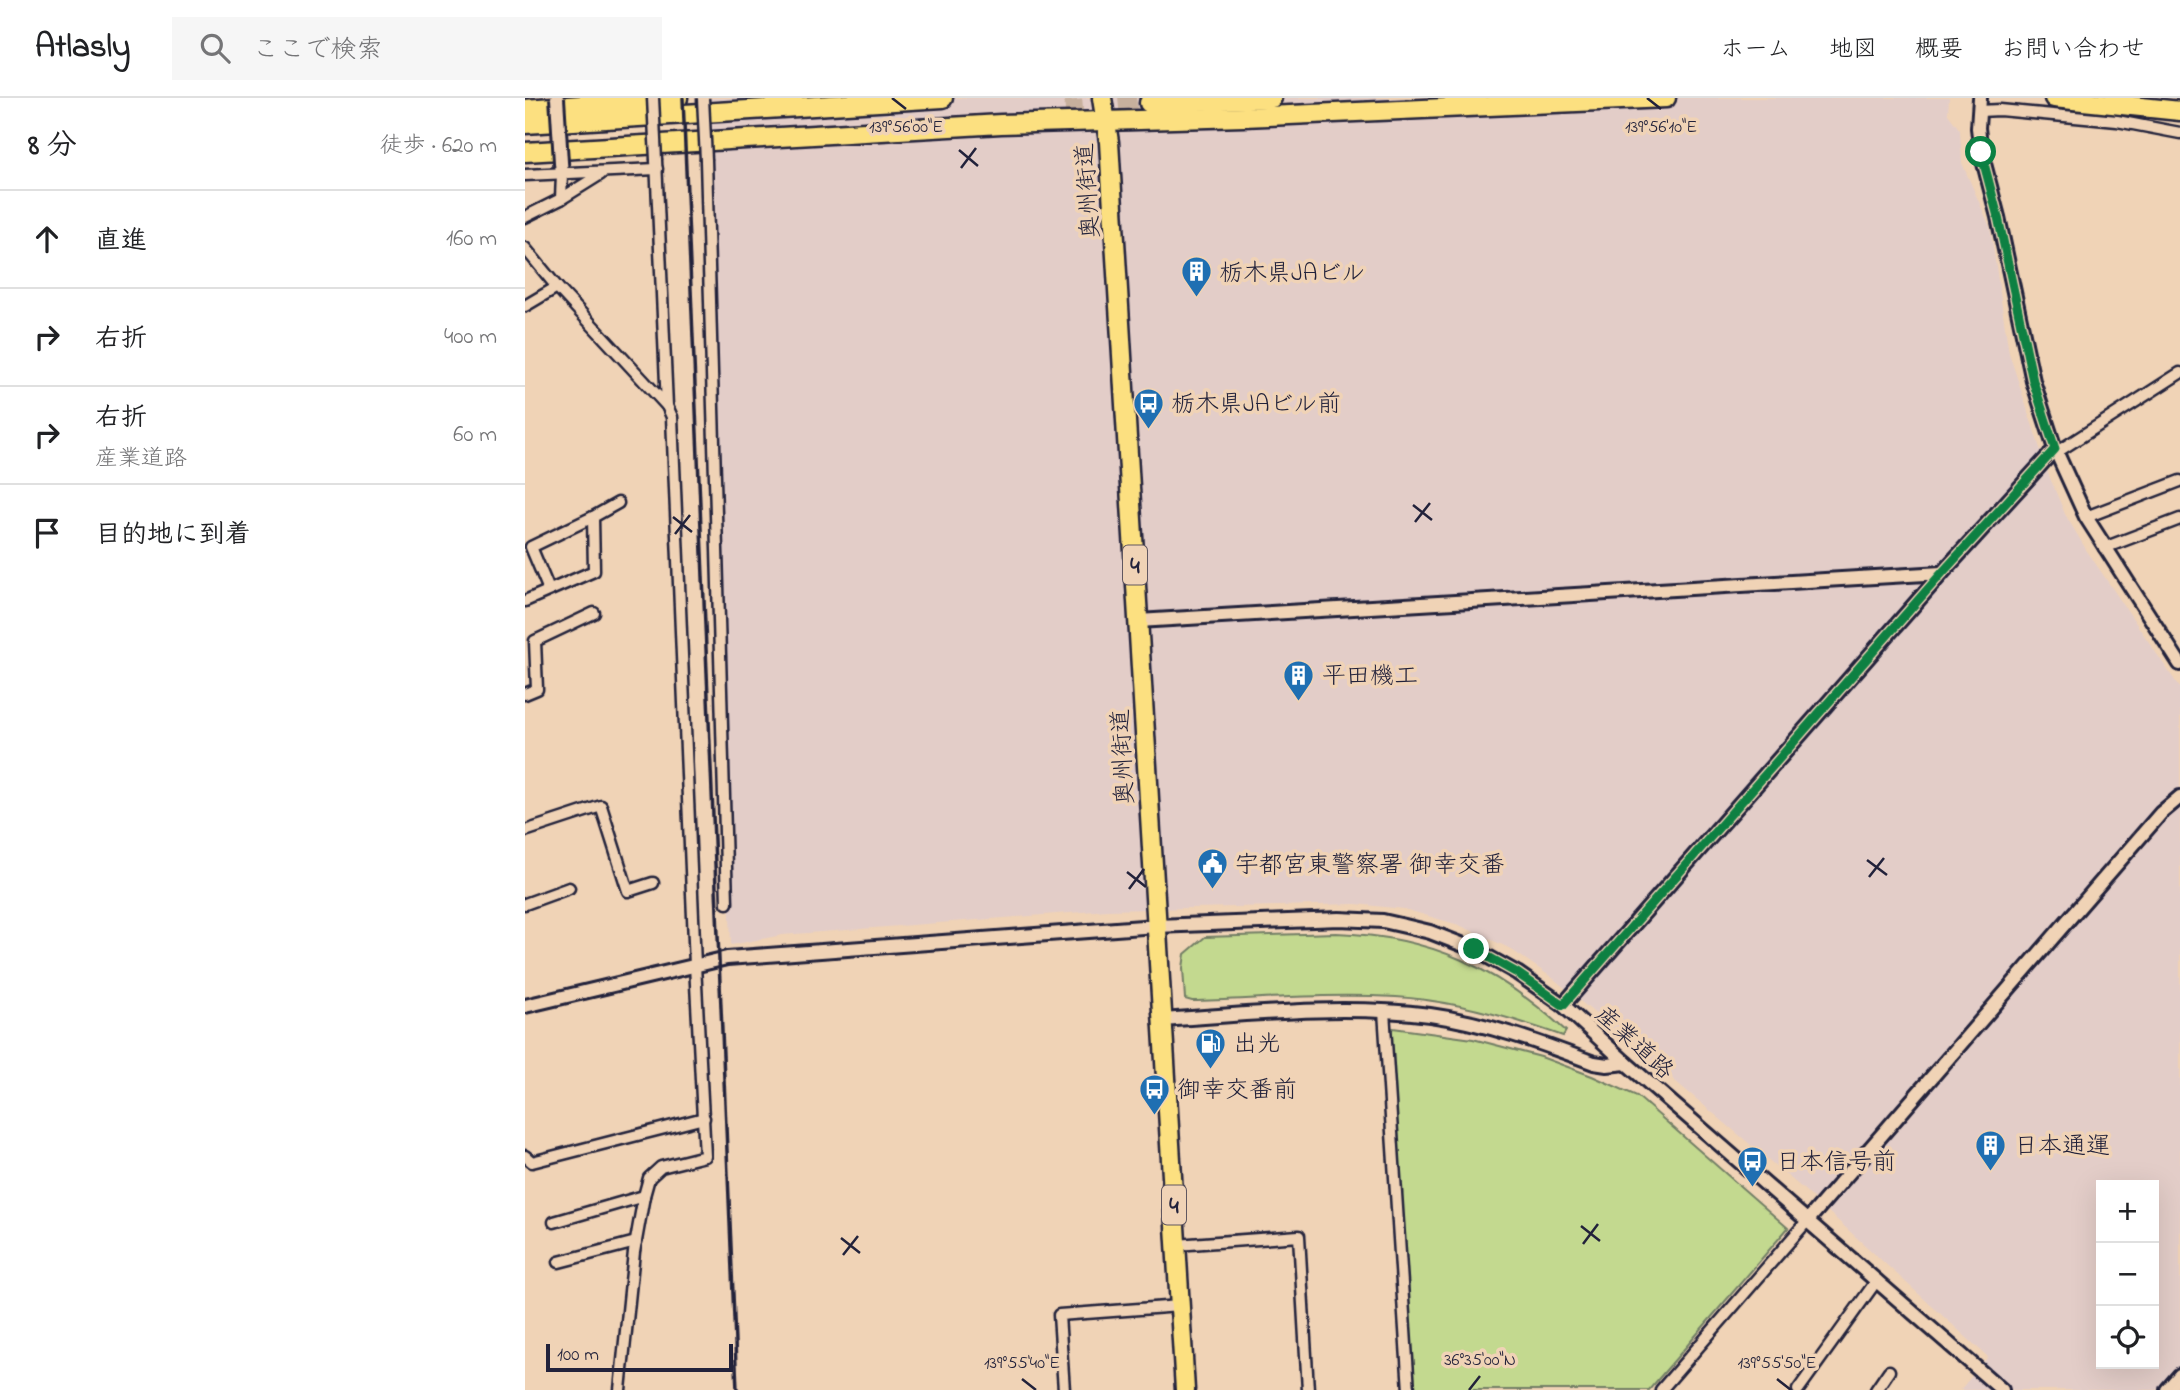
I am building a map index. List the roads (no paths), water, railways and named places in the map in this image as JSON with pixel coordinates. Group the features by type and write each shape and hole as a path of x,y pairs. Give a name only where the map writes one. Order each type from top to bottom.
{"highway":[{"path":"525,109 678,98"},
{"path":"525,124 943,98"},
{"name":"奥州街道","path":"1102,98 1107,121 1185,1390"},
{"name":"奥州街道","path":"1107,121 1112,98"},
{"path":"1149,103 1272,98"},
{"path":"525,152 1001,124 1258,117 1666,98"},
{"path":"2053,98 2180,111"},
{"path":"525,141 1065,110"}],"street":[{"path":"557,98 561,199"},
{"path":"653,98 667,406"},
{"path":"703,98 727,903"},
{"path":"2180,133 2117,121 2000,110 1979,105 1981,152 1998,217 2033,381 2056,450 2086,517 2180,664"},
{"path":"525,175 561,168 605,172 657,164"},
{"path":"525,217 605,172"},
{"path":"525,248 557,287 667,406 672,416 705,1156 661,1167 649,1178 636,1242 620,1390"},
{"path":"525,306 557,287"},
{"path":"1563,1005 1942,573 2056,450 2180,373"},
{"path":"2086,517 2180,481"},
{"path":"549,590 531,547 618,503"},
{"path":"525,601 594,571 593,517"},
{"path":"2104,548 2180,519"},
{"path":"1138,621 1942,573"},
{"path":"525,694 537,689 535,641 594,613"},
{"path":"1661,1390 2152,824 2180,797"},
{"path":"525,831 601,806 628,891 653,883"},
{"path":"525,904 569,888"},
{"name":"産業道路","path":"525,1006 727,958 830,949 1156,926 1315,919 1361,919 1430,932 1474,949 1517,973 1563,1005 2002,1390"},
{"path":"1162,1020 1384,1011 1456,1020 1506,1032 1594,1063 1626,1063"},
{"path":"1384,1011 1409,1390"},
{"path":"525,1156 532,1162 704,1118"},
{"path":"554,1222 644,1196"},
{"path":"1176,1245 1299,1236 1308,1390"},
{"path":"559,1262 636,1242"},
{"path":"1798,1390 1877,1280"},
{"path":"1064,1390 1059,1315 1180,1306"},
{"path":"1876,1390 1889,1371"},
{"path":"2167,1390 2180,1375"}],"tunnel":[{"path":"1065,110 1149,103"}],"railway":[{"path":"683,98 737,1390"}],"place":[{"name":"栃木県JAビル","path":"1196,299"},
{"name":"栃木県JAビル前","path":"1148,430"},
{"name":"平田機工","path":"1299,702"},
{"name":"宇都宮東警察署 御幸交番","path":"1212,891"},
{"name":"出光","path":"1210,1070"},
{"name":"御幸交番前","path":"1154,1116"},
{"name":"日本通運","path":"1991,1172"},
{"name":"日本信号前","path":"1753,1188"}]}
